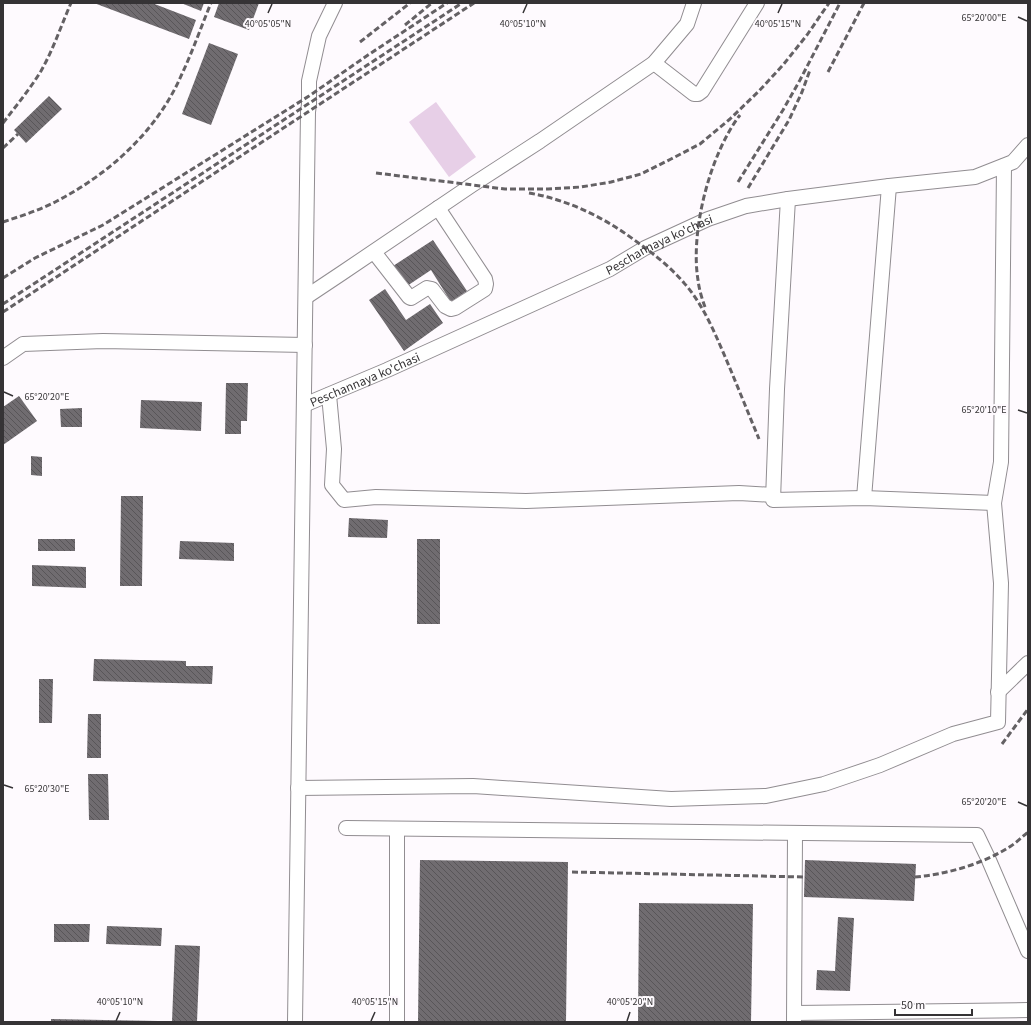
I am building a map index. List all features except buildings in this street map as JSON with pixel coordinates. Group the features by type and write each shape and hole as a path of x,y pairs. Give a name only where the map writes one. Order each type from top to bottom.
{"street":[{"path":"295,1022 309,81 319,36 335,3"},
{"path":"306,297 654,63 687,24 694,3"},
{"path":"654,63 694,94 698,94 702,91 757,3"},
{"name":"Peschannaya ko'chasi","path":"304,405 387,370 610,269 645,248 703,221 746,206 788,199 975,177 1013,162 1028,145"},
{"path":"298,788 473,786 671,799 766,796 824,784 880,765 953,734 998,722 1001,583 994,502 1001,462 1004,166"},
{"path":"864,498 889,186"},
{"path":"788,199 777,389 773,500 864,498 994,502"},
{"path":"374,252 411,298 427,288 430,288 445,306 450,309 455,308 485,289 485,279 438,208"},
{"path":"3,358 23,344 103,341 305,345"},
{"path":"329,395 334,449 332,486 344,500 376,497 526,501 739,493 773,496"},
{"path":"998,692 1028,663"},
{"path":"346,828 977,836 1028,951"},
{"path":"397,829 397,1022"},
{"path":"795,833 794,1018 1028,1010"}],"shaded area":[{"path":"436,102 476,157 449,177 409,122"}],"railway":[{"path":"3,123 28,91 41,71 71,3"},
{"path":"3,222 30,213 57,201 95,178 130,149 159,115 171,96 189,58 211,3"},
{"path":"360,42 410,3"},
{"path":"405,25 432,3"},
{"path":"3,278 35,258 103,225 309,96 447,3"},
{"path":"3,304 462,3"},
{"path":"3,312 474,3"},
{"path":"376,173 505,189 581,187 611,182 641,174 700,144 730,119 783,65 807,35 829,3"},
{"path":"738,182 783,110 840,3"},
{"path":"828,72 864,3"},
{"path":"748,188 789,120 810,70"},
{"path":"705,307 699,287 696,260 700,217 711,171 729,131 740,115"},
{"path":"3,148 18,134"},
{"path":"529,193 567,203 604,220 649,251 678,276 698,301 710,322 759,439"},
{"path":"1002,744 1028,709"},
{"path":"915,877 952,871 977,863 1011,846 1028,832"},
{"path":"572,872 805,877"}]}
